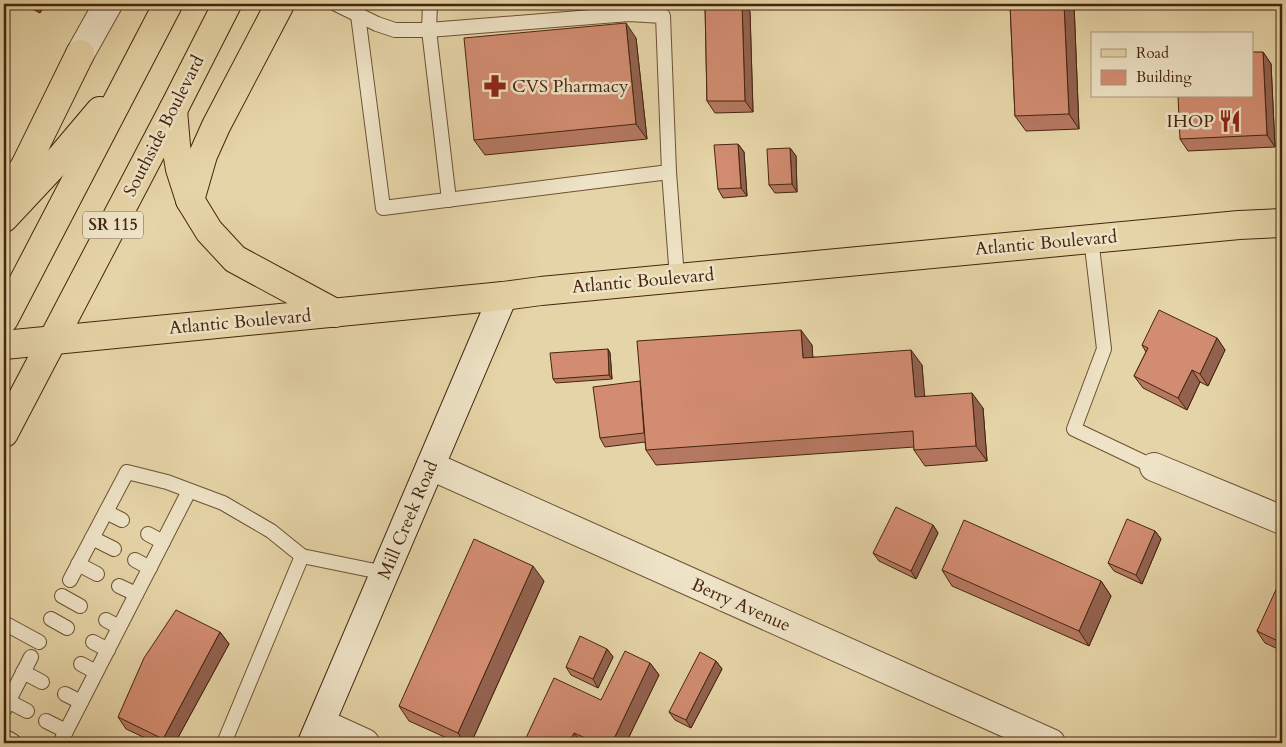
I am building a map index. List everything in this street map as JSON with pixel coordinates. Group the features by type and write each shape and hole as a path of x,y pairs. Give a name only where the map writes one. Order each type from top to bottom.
{"main road":[{"path":"4,319 168,4"},
{"name":"Southside Boulevard","path":"4,434 227,4"},
{"path":"190,200 203,155 216,126 280,4"},
{"path":"4,198 25,166 80,54"},
{"path":"4,218 62,156 130,76"},
{"path":"173,110 180,169 190,200 209,231 235,259 334,313"},
{"name":"Atlantic Boulevard","path":"4,345 1091,238 1239,224 1282,224"}],"street":[{"path":"80,54 108,4"},
{"name":"Mill Creek Road","path":"316,733 503,296"},
{"name":"Berry Avenue","path":"431,466 1052,743"},
{"path":"1154,467 1282,520"},
{"path":"316,733 365,743"}],"lane":[{"path":"336,4 377,24 395,30 430,30 664,10 669,172 677,278"},
{"path":"430,4 430,30 449,200"},
{"path":"358,15 383,208 669,172"},
{"path":"1091,238 1104,349 1074,429 1154,467"},
{"path":"70,580 127,472 167,482 223,503 271,531 302,556 385,573"},
{"path":"46,721 63,737 189,491"},
{"path":"106,512 122,520"},
{"path":"148,534 163,542"},
{"path":"92,538 114,549"},
{"path":"224,743 302,556"},
{"path":"135,560 150,568"},
{"path":"78,564 97,574"},
{"path":"119,586 136,594"},
{"path":"62,596 80,606"},
{"path":"51,619 67,628"},
{"path":"106,620 119,627"},
{"path":"4,623 39,642"},
{"path":"93,642 108,650"},
{"path":"27,710 6,706 31,657"},
{"path":"81,664 96,672"},
{"path":"23,672 42,682"},
{"path":"65,694 81,702"}],"building":[{"path":"705,4 742,4 745,101 707,101"},
{"path":"1010,4 1064,4 1069,114 1015,116"},
{"name":"CVS Pharmacy","path":"626,23 636,124 474,140 464,38"},
{"name":"IHOP","path":"1254,52 1263,52 1267,135 1180,139 1178,98 1254,98"},
{"path":"738,144 741,188 718,189 714,145"},
{"path":"790,148 792,184 769,185 767,149"},
{"path":"1159,310 1217,338 1200,374 1192,370 1178,398 1134,376 1148,348 1142,345"},
{"path":"801,330 803,358 911,350 915,397 972,393 976,446 914,450 913,431 646,450 637,341"},
{"path":"608,349 609,375 553,379 550,353"},
{"path":"640,381 644,433 600,438 593,387"},
{"path":"896,507 933,525 911,571 873,553"},
{"path":"1127,519 1155,531 1136,575 1108,563"},
{"path":"964,520 1101,581 1079,631 942,570"},
{"path":"474,539 533,566 458,733 399,706"},
{"path":"1280,581 1282,582 1282,643 1257,631"},
{"path":"176,610 220,632 163,739 118,717 144,658"},
{"path":"580,636 607,649 593,679 566,667"},
{"path":"625,651 650,663 612,743 597,743 574,733 569,743 561,740 559,743 531,743 525,740 554,678 601,700"},
{"path":"700,652 716,661 686,720 669,712"}],"place":[{"name":"CVS Pharmacy","path":"495,86"},
{"name":"IHOP","path":"1230,121"}]}
